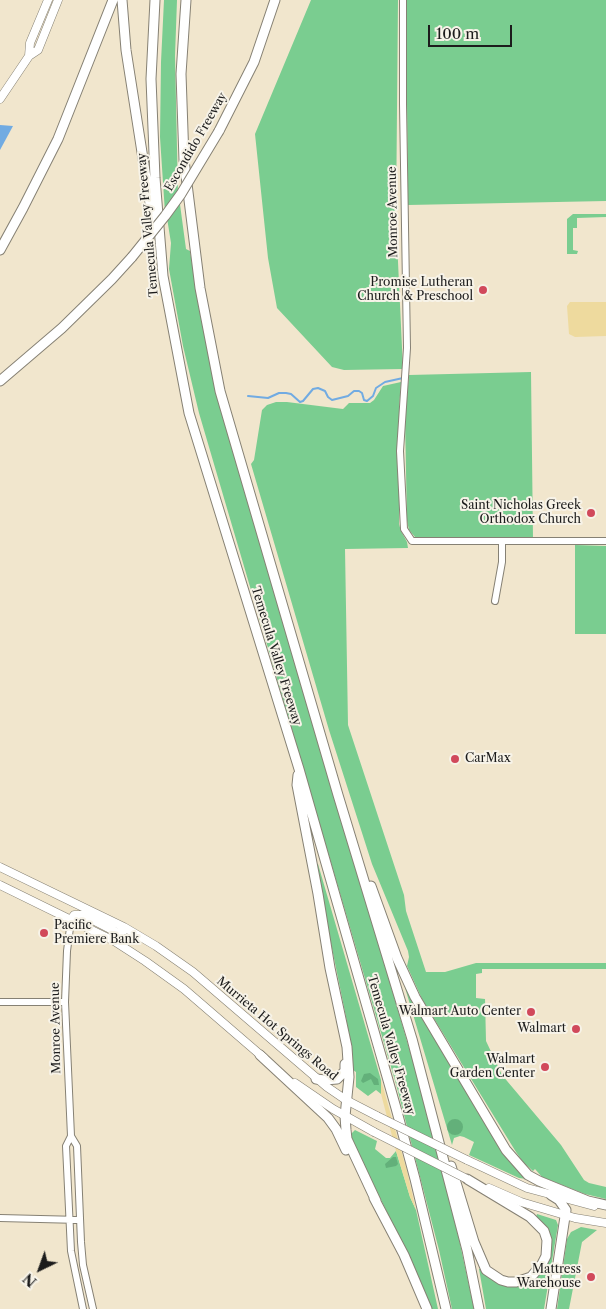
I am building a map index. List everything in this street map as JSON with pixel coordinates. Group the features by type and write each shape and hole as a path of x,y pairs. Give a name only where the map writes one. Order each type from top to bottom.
{"highway":[{"path":"0,250 58,139 113,0"},
{"path":"122,0 126,50 148,196 163,276"},
{"name":"Temecula Valley Freeway","path":"155,0 151,79 155,178 163,276 189,413 298,769 399,1117 446,1309"},
{"name":"Temecula Valley Freeway","path":"186,0 181,74 184,160 202,297 220,391 338,795 412,1039 467,1250 479,1309"},
{"name":"Escondido Freeway","path":"2,380 76,315 112,279 132,257 181,194 219,131 254,62 275,0"},
{"path":"298,769 297,785 346,1047 349,1077 345,1116 347,1139 404,1255 427,1309"},
{"path":"338,795 398,958 415,997 506,1150 528,1175 588,1201 606,1206"},
{"path":"412,1039 474,1242 486,1270 501,1280 516,1282 531,1277 546,1256 547,1240 544,1231 530,1217 466,1179"},
{"path":"316,1078 331,1080 345,1071 346,1047"},
{"path":"260,1055 328,1118 376,1201"},
{"path":"550,1309 566,1216 564,1205 551,1195"}],"main road":[{"path":"29,56 30,44 48,0"},
{"path":"44,36 43,27 53,0"},
{"path":"0,99 29,56 38,50 58,0"},
{"name":"Murrieta Hot Springs Road","path":"0,867 127,929 193,972 316,1078 346,1100 527,1188 578,1203 606,1206"},
{"path":"0,885 114,941 184,989 260,1055 315,1098 345,1116 466,1179 521,1202 566,1216 606,1223"},
{"path":"71,920 74,916 83,915 118,933 127,929"}],"street":[{"name":"Monroe Avenue","path":"403,0 407,348 400,452 404,529 412,541 502,542"},
{"path":"495,601 502,562 502,542 606,541"},
{"name":"Monroe Avenue","path":"71,920 67,951 65,1002 71,1136 77,1146 83,1264 93,1309"},
{"path":"0,1002 65,1002"},
{"name":"Monroe Avenue","path":"71,1136 66,1146 71,1251 83,1309"},
{"path":"0,1218 80,1220"}],"green space":[{"path":"164,0 177,0 175,56 178,194 165,213 160,137"},
{"path":"311,0 398,0 396,219 403,369 344,370 332,367 277,308 268,258 255,134"},
{"path":"406,0 606,0 606,201 408,205"},
{"path":"179,197 186,249 190,251 215,387 421,1089 459,1239 474,1309 452,1309 439,1250 396,1084 199,413 183,346 169,269 171,243 167,218"},
{"path":"573,214 606,214 606,217 577,218 577,228 573,228 573,250 578,251 577,254 567,254 567,219"},
{"path":"531,372 533,539 415,537 409,530 407,521 405,420 409,375"},
{"path":"401,382 399,409 399,524 408,548 345,549 348,725 404,895 406,911 426,972 445,972 476,963 606,963 606,969 482,969 482,973 476,974 476,998 485,999 486,1041 502,1075 561,1145 584,1180 606,1187 606,1199 585,1194 542,1177 535,1169 533,1171 523,1162 422,999 407,966 408,951 372,864 329,730 251,464 254,460 262,410 267,405 276,402 287,402 343,409 349,403 370,403 383,386"},
{"path":"575,545 606,546 606,634 575,634"},
{"path":"318,864 381,1080 381,1094 376,1090 368,1096 356,1087 356,1072 353,1070 346,1017 315,865"},
{"path":"403,981 527,1179 519,1178 469,1155 474,1142 464,1137 454,1138 452,1145"},
{"path":"370,1073 378,1079 379,1085 374,1085 371,1079 363,1083 361,1081 364,1074"},
{"path":"455,1119 461,1121 463,1127 461,1133 455,1135 449,1133 447,1127 449,1121"},
{"path":"355,1130 377,1141 375,1149 386,1158 390,1158 396,1151 410,1197 416,1210 438,1309 430,1309 410,1260 356,1148 351,1136"},
{"path":"393,1157 396,1157 398,1164 386,1168 385,1164"},
{"path":"537,1214 556,1220 558,1225 544,1309 486,1309 479,1269 482,1269 499,1282 541,1272 547,1230 536,1217"},
{"path":"581,1227 597,1230 582,1242 569,1309 557,1309 567,1239 571,1232"}],"sand":[{"path":"570,302 606,302 606,336 575,337 569,334 567,306"},
{"path":"381,1080 416,1210 410,1197 396,1151 381,1094"}],"water":[{"path":"0,125 13,126 0,150"}],"waterway":[{"path":"248,396 268,398 279,393 286,393 291,394 300,402 313,389 318,388 325,391 332,400 348,396 354,391 359,391 362,393 364,400 367,401 373,396 376,388 385,382 403,378"}],"place":[{"name":"Promise Lutheran Church & Preschool","path":"483,290"},
{"name":"Saint Nicholas Greek Orthodox Church","path":"591,513"},
{"name":"CarMax","path":"455,759"},
{"name":"Pacific Premiere Bank","path":"44,933"},
{"name":"Walmart Auto Center","path":"531,1012"},
{"name":"Walmart","path":"576,1029"},
{"name":"Walmart Garden Center","path":"545,1067"},
{"name":"Mattress Warehouse","path":"591,1277"}]}
